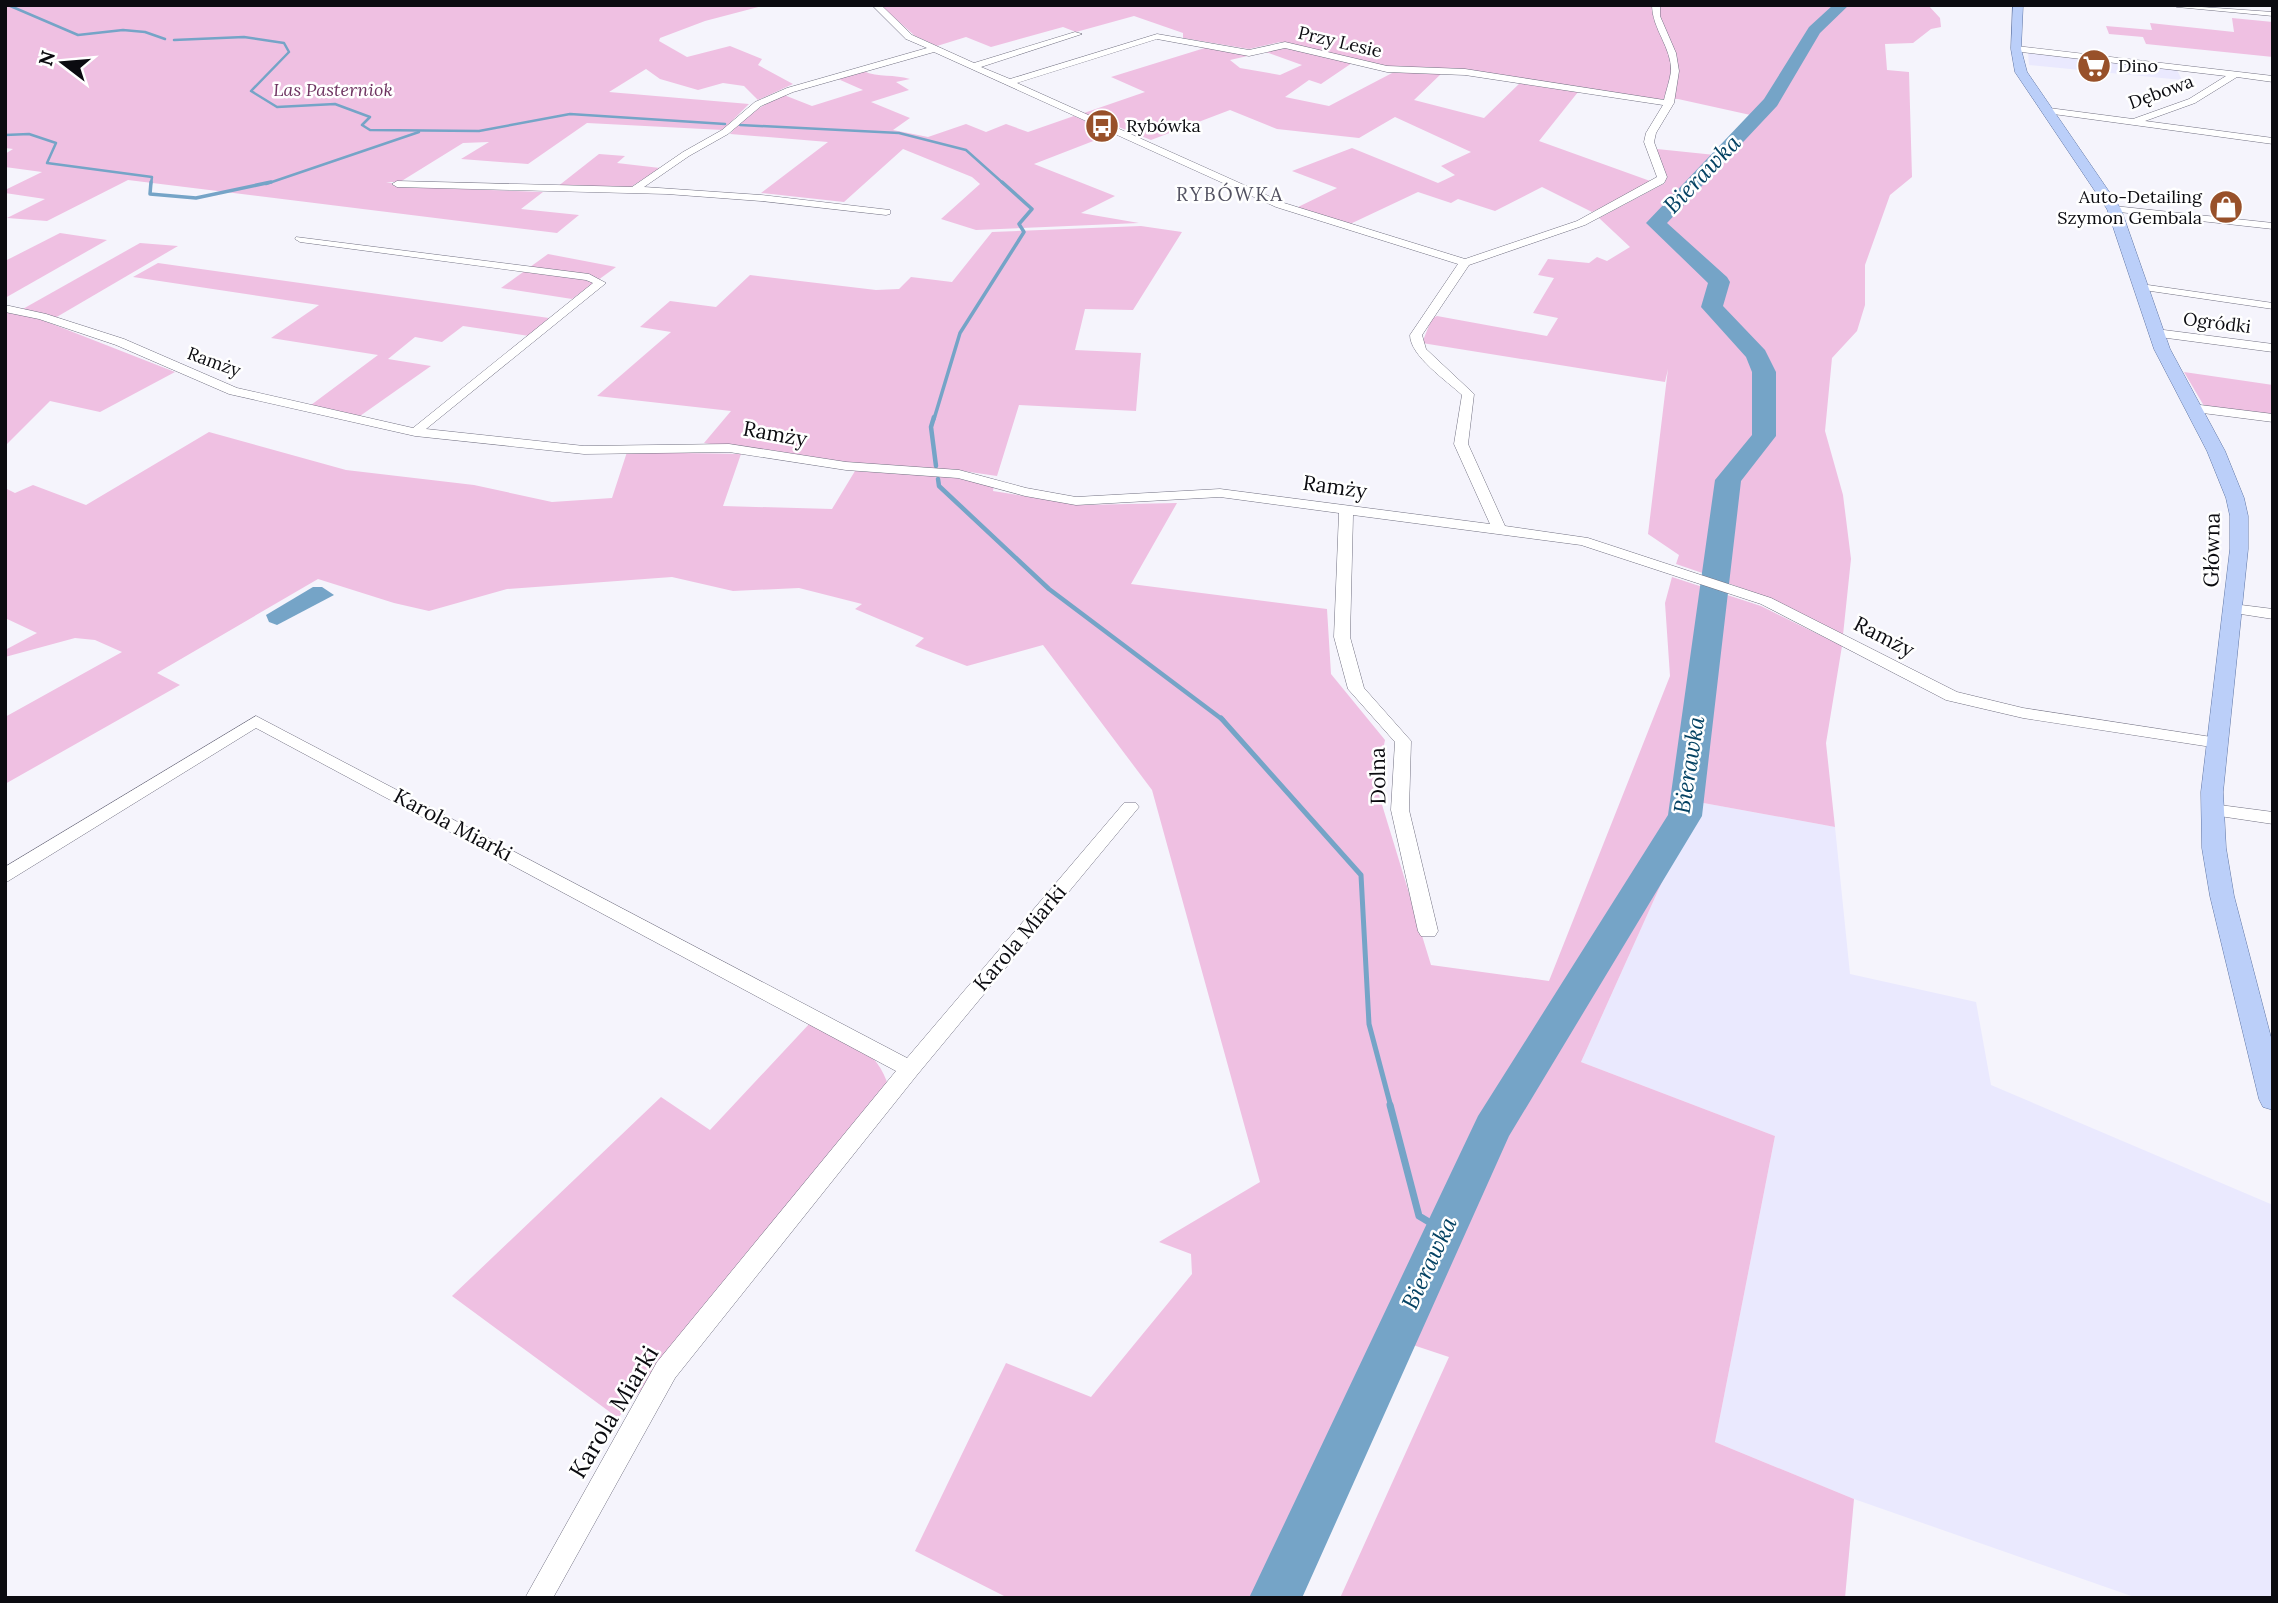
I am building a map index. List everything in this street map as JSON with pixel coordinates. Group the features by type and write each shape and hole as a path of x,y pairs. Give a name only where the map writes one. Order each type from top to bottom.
{"main road":[{"path":"2016,49 2018,5"},
{"name":"Główna","path":"2016,49 2021,72 2114,209 2156,334 2216,451 2235,498 2239,516 2233,608 2212,810 2214,848 2222,896 2273,1099"}],"street":[{"path":"876,5 909,37 1280,205 1465,263"},
{"path":"1500,531 1461,444 1468,394 1421,351 1416,343 1420,327 1465,263 1581,223 1660,181 1662,177 1649,142 1651,133 1669,103 1674,64 1656,16 1656,5"},
{"path":"2177,5 2273,14"},
{"path":"974,66 1078,34"},
{"name":"Przy Lesie","path":"1011,82 1157,36 1249,53 1286,45 1387,69 1465,72 1669,103"},
{"path":"634,190 686,153 725,132 758,104 790,90 934,49"},
{"path":"2016,49 2273,79"},
{"name":"Dębowa","path":"2049,111 2134,122 2192,101 2236,74"},
{"path":"2134,122 2273,141"},
{"path":"397,184 508,190 634,190 755,196 886,212"},
{"path":"2114,209 2273,226"},
{"path":"300,239 589,277 600,283 415,432"},
{"path":"2141,286 2273,306"},
{"name":"Ramży","path":"5,308 42,316 120,341 182,372 233,391 415,432 584,450 729,448 846,466 960,474 1025,492 1076,501 1220,493 1583,541 1766,601 1952,695 2023,713 2218,743"},
{"name":"Ogródki","path":"2156,334 2273,348"},
{"path":"2192,408 2273,418"},
{"name":"Dolna","path":"1346,509 1342,637 1356,689 1403,741 1400,810 1427,932"},
{"path":"2233,608 2273,614"},
{"name":"Karola Miarki","path":"5,876 256,721 910,1069"},
{"name":"Karola Miarki","path":"538,1598 666,1370 910,1069 1130,807"},
{"path":"2212,810 2273,818"}],"shaded area":[{"path":"2028,52 2176,68 2182,80 2029,65"},
{"path":"1698,802 1835,827 1850,974 1976,1002 1991,1085 2273,1205 2273,1598 2137,1598 1854,1499 1715,1442 1775,1136 1581,1062"}],"green space":[{"name":"Las Pasterniok","path":"5,5 766,5 705,21 660,38 659,41 687,57 730,46 762,59 758,65 793,84 758,100 744,86 723,83 698,90 660,79 646,69 609,92 749,104 723,130 587,123 528,164 461,159 489,142 463,143 400,182 386,182 412,187 543,192 521,209 579,215 557,233 128,180 47,221 7,218 45,199 5,193 5,190 42,172 5,167 5,154 13,149 5,148"},
{"path":"880,5 1928,5 1940,18 1941,27 1931,29 1913,43 1885,44 1887,70 1909,72 1912,177 1890,195 1865,265 1865,305 1857,331 1832,358 1825,431 1843,495 1851,559 1843,635 1763,596 1717,579 1730,481 1767,434 1768,373 1751,346 1757,369 1758,434 1723,478 1714,577 1676,564 1679,555 1648,534 1668,369 1665,382 1422,343 1432,318 1437,316 1547,336 1558,318 1533,313 1554,278 1538,275 1548,259 1589,263 1597,257 1607,261 1630,247 1599,218 1665,183 1657,149 1715,155 1652,223 1679,252 1684,243 1663,224 1782,90 1796,69 1785,74 1755,116 1678,99 1648,99 1576,86 1394,68 1280,42 1249,49 1183,38 1183,33 1134,16 1076,32 1063,27 991,47 966,37 937,46 915,36"},
{"path":"2232,18 2273,22 2273,57 2146,44 2143,37 2109,34 2106,26 2152,30 2150,23 2234,32"},
{"path":"1208,47 1252,55 1230,60 1240,68 1280,75 1302,65 1266,52 1283,47 1352,63 1321,84 1309,80 1285,97 1329,106 1394,72 1444,71 1414,100 1484,118 1522,81 1578,92 1539,141 1653,182 1592,212 1542,187 1495,211 1458,199 1451,203 1418,192 1348,225 1296,208 1337,188 1292,171 1352,148 1438,183 1455,175 1441,166 1471,152 1395,117 1359,138 1277,129 1230,110 1151,140 1084,113 1145,92 1111,77"},
{"path":"863,71 910,79 896,82 909,90 871,102 910,118 893,130 928,137 966,124 986,132 1006,124 1028,132 1074,116 1114,133 1034,164 1115,196 1081,213 1139,223 976,230 941,219 980,184 972,177 903,149 844,202 761,193 828,142 730,134 755,111 784,95 812,106 863,90 838,79"},
{"path":"599,154 625,156 617,163 660,168 631,187 557,187"},
{"path":"1141,226 1182,232 1133,310 1085,309 1075,350 1141,353 1136,411 1019,405 997,476 956,470 844,464 704,443 731,411 597,396 671,332 640,327 670,301 716,307 750,275 876,290 899,289 911,277 952,282 992,232"},
{"path":"60,233 107,240 5,298 5,261"},
{"path":"140,243 178,246 55,318 21,310"},
{"path":"548,254 616,267 572,299 501,288"},
{"path":"158,263 549,318 529,336 463,326 442,342 415,337 388,359 431,366 360,416 311,405 378,355 271,338 319,305 133,277"},
{"path":"5,311 37,318 175,372 100,412 50,401 5,446"},
{"path":"2184,372 2273,385 2273,416 2204,406"},
{"path":"209,432 346,470 474,485 552,502 612,498 627,452 741,454 723,506 832,509 855,471 952,477 994,486 993,491 1081,505 1177,503 1131,584 1327,609 1331,674 1385,740 1376,785 1431,965 1549,981 1670,676 1665,603 1672,577 1761,606 1842,646 1826,743 1835,827 1698,802 1581,1062 1775,1136 1715,1442 1854,1499 1845,1598 1340,1598 1449,1357 1413,1345 1297,1598 1008,1598 915,1551 1006,1363 1091,1397 1192,1274 1191,1254 1159,1242 1260,1182 1152,790 1043,645 967,666 915,646 924,638 855,609 862,604 799,588 733,591 672,577 507,589 429,611 318,579 157,673 180,685 5,784 5,717 122,652 95,640 75,638 5,657 5,650 37,633 5,618 5,488 15,493 33,485 86,505"},
{"path":"811,1022 859,1046 869,1054 884,1074 889,1088 618,1418 452,1296 661,1097 710,1130"}],"water":[{"path":"313,587 322,587 334,595 277,625 269,622 266,615"}],"waterway":[{"path":"8,5 78,35 123,30 145,32 165,39"},
{"name":"Bierawka","path":"1275,1598 1492,1128 1685,816 1728,480 1764,436 1764,372 1757,355 1712,307 1719,282 1656,223 1771,102 1814,30 1842,5"},
{"path":"174,40 244,37 284,43 289,52 251,91 277,107 335,104 370,117 362,125 370,130 479,131 570,114 725,124"},
{"path":"740,125 899,133 966,150 1004,184"},
{"path":"266,184 419,132"},
{"path":"5,135 29,134 56,143 47,163 152,177 151,184"},
{"path":"151,182 150,194 196,198 271,182"},
{"path":"934,419 960,333 1024,232 1019,224 1032,209 1002,182"},
{"path":"934,417 931,427 936,466"},
{"path":"938,479 939,486 1049,589 1222,720"},
{"path":"1222,720 1361,875 1369,1024 1391,1107"},
{"path":"1390,1105 1419,1216 1444,1231"}],"place":[{"name":"Dino","path":"2094,66"},
{"name":"Rybówka","path":"1102,126"},
{"name":"Auto-Detailing Szymon Gembala","path":"2226,207"}],"district":[{"name":"RYBÓWKA","path":"1230,194"}]}
